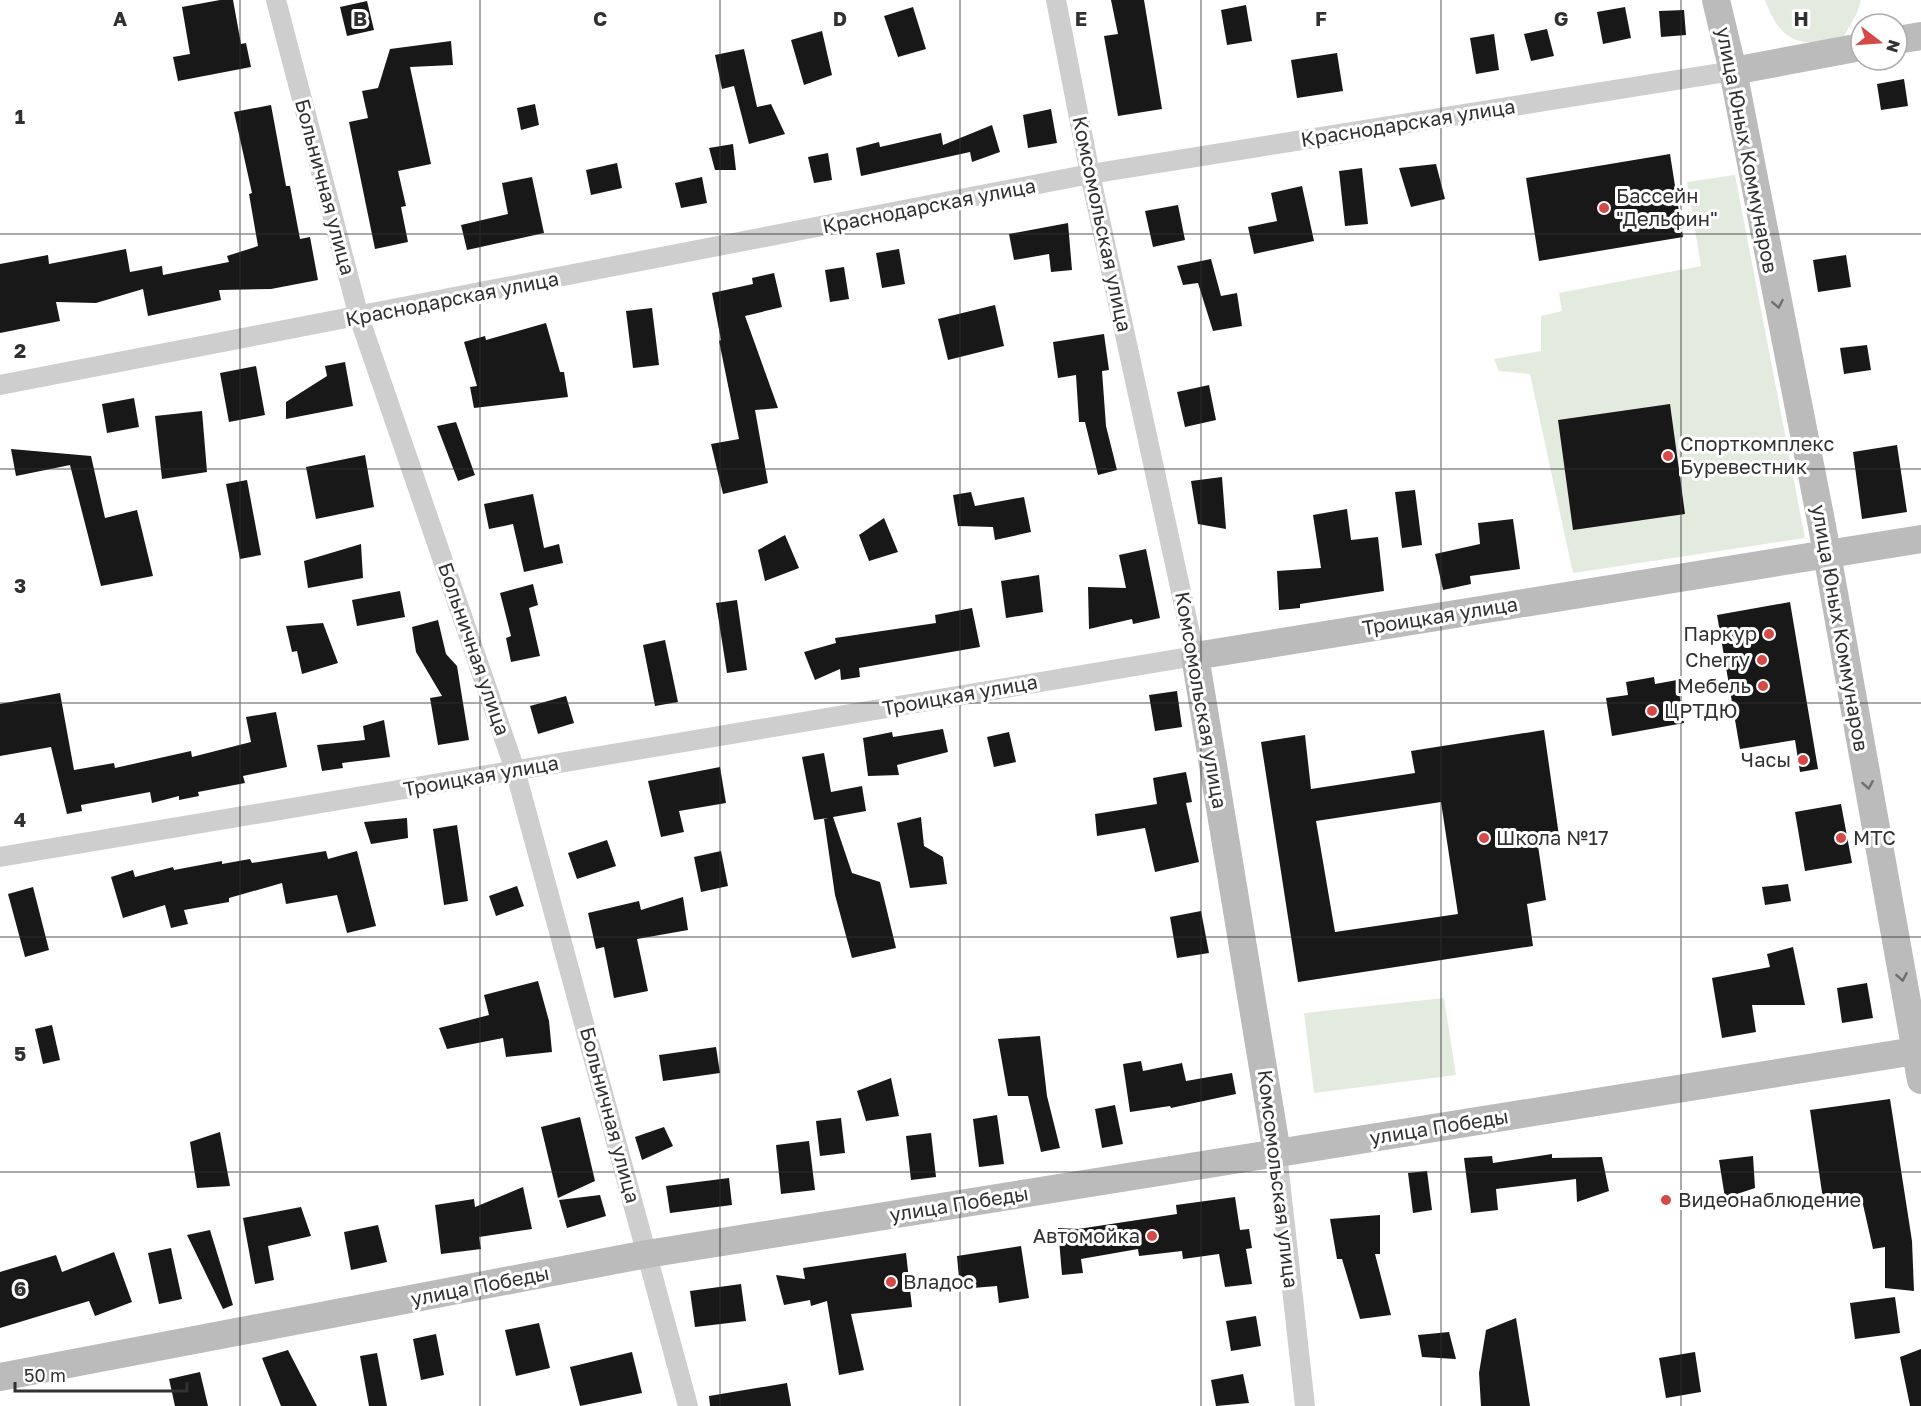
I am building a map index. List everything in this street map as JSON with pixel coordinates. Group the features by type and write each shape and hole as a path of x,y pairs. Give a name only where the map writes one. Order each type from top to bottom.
{"street":[{"name":"Больничная улица","path":"276,0 359,317 515,770 688,1406"},
{"name":"Комсомольская улица","path":"1056,0 1090,174 1195,656 1278,1153 1305,1406"},
{"name":"улица Юных Коммунаров","path":"1716,0 1733,70 1826,553 1918,1051 1921,1080"},
{"name":"Краснодарская улица","path":"0,385 1090,174 1849,49"},
{"name":"Троицкая улица","path":"0,857 1195,656 1921,539"},
{"name":"улица Победы","path":"0,1377 647,1254 1918,1051"}],"shaded area":[{"path":"1765,0 1861,0 1857,12 1849,12 1849,27 1844,36 1829,40 1804,42 1794,39 1785,34 1771,14"},
{"name":"Cпорткомплекс Буревестник","path":"1735,175 1805,538 1573,573 1530,374 1499,371 1494,359 1541,351 1541,316 1562,311 1559,293 1701,266 1687,182"},
{"path":"1444,998 1456,1075 1314,1093 1304,1013"}],"building":[{"path":"233,0 241,44 246,43 251,67 178,81 173,57 190,54 182,7"},
{"path":"1111,0 1144,0 1162,109 1118,116 1104,36 1118,34"},
{"path":"367,1 374,30 347,36 340,7"},
{"path":"1246,5 1252,41 1227,45 1221,10"},
{"path":"913,7 926,49 898,57 884,16"},
{"path":"1625,7 1631,38 1603,44 1597,12"},
{"path":"1684,10 1686,35 1661,37 1659,11"},
{"path":"1547,29 1554,56 1531,61 1524,34"},
{"path":"822,31 832,75 804,85 791,40"},
{"path":"1494,34 1499,70 1476,74 1470,38"},
{"path":"451,41 453,65 410,67 431,164 398,171 406,206 401,207 408,242 375,249 349,122 368,118 362,91 378,88 390,49"},
{"path":"744,49 757,107 771,104 785,134 749,144 734,86 722,89 715,55"},
{"path":"1337,53 1343,91 1297,98 1291,60"},
{"path":"1904,79 1908,106 1881,110 1877,84"},
{"path":"535,104 539,125 521,130 517,108"},
{"path":"271,105 286,186 290,186 300,239 310,237 318,280 271,289 219,290 221,300 148,316 143,289 96,303 56,302 60,321 0,333 0,264 48,255 49,264 126,249 130,272 162,266 163,275 229,262 227,256 258,246 249,194 252,193 234,112"},
{"path":"1051,109 1057,143 1028,148 1023,115"},
{"path":"992,125 1000,152 972,162 970,152 861,176 856,148 879,142 880,147 941,133 943,145"},
{"path":"733,144 736,170 715,170 709,148"},
{"path":"828,153 832,180 814,183 808,157"},
{"name":"Бассейн \"Дельфин\"","path":"1670,154 1683,237 1539,261 1526,178"},
{"path":"617,163 622,188 591,195 586,170"},
{"path":"1436,164 1445,199 1411,207 1399,168"},
{"path":"1362,168 1368,224 1345,226 1339,171"},
{"path":"532,177 544,233 467,250 461,225 508,214 502,183"},
{"path":"702,177 707,203 681,208 675,183"},
{"path":"1302,186 1314,241 1254,254 1248,227 1277,221 1271,193"},
{"path":"1178,205 1185,240 1153,247 1145,211"},
{"path":"1068,223 1072,270 1051,272 1049,254 1014,260 1009,234"},
{"path":"899,249 905,284 882,288 876,253"},
{"path":"1846,255 1851,287 1818,292 1813,260"},
{"path":"1211,259 1221,296 1237,293 1242,326 1213,331 1198,283 1183,285 1177,266"},
{"path":"844,267 849,299 830,302 825,270"},
{"path":"774,273 782,307 745,316 778,408 755,410 768,483 723,494 711,444 739,439 719,341 721,340 712,293 753,284 752,278"},
{"path":"995,305 1004,346 948,360 938,319"},
{"path":"652,308 659,365 633,368 626,311"},
{"path":"546,323 560,372 564,372 568,397 474,408 470,387 477,386 464,342 485,336 486,340"},
{"path":"1104,334 1109,370 1102,371 1106,426 1117,470 1098,475 1085,422 1079,422 1076,375 1058,378 1053,342"},
{"path":"1867,345 1871,370 1844,374 1840,348"},
{"path":"345,362 353,406 286,419 286,402 327,376 325,366"},
{"path":"256,366 265,415 229,422 220,373"},
{"path":"1209,385 1216,420 1185,427 1177,392"},
{"path":"134,398 139,427 107,433 102,404"},
{"path":"1670,404 1685,514 1573,530 1558,420"},
{"path":"202,411 207,472 162,479 155,416"},
{"path":"456,422 475,475 458,481 437,426"},
{"path":"1897,445 1907,512 1862,519 1853,452"},
{"path":"11,449 91,456 105,518 137,510 153,576 101,586 70,465 16,476"},
{"path":"365,455 374,507 316,519 306,467"},
{"path":"1222,477 1226,529 1198,524 1191,481"},
{"path":"247,480 261,555 240,559 226,484"},
{"path":"1415,490 1422,545 1402,548 1395,492"},
{"path":"971,492 975,506 1024,497 1031,532 995,540 993,527 958,526 953,495"},
{"path":"533,494 544,548 559,544 563,563 524,572 513,524 489,529 484,504"},
{"path":"1347,509 1351,540 1378,537 1384,591 1300,604 1300,608 1279,610 1277,571 1321,568 1313,515"},
{"path":"884,518 898,552 869,561 859,535"},
{"path":"1513,519 1520,569 1470,576 1471,584 1443,590 1435,554 1480,544 1478,523"},
{"path":"785,535 799,568 765,581 758,550"},
{"path":"361,544 363,578 308,588 304,561"},
{"path":"1146,549 1160,618 1133,624 1132,619 1089,629 1088,587 1126,588 1119,555"},
{"path":"1039,575 1043,612 1006,618 1001,581"},
{"path":"533,584 538,605 529,608 540,656 511,662 506,638 511,636 500,593"},
{"path":"400,591 405,617 357,626 352,600"},
{"path":"737,600 747,670 727,673 716,603"},
{"path":"1790,602 1818,769 1800,772 1795,740 1740,749 1717,615"},
{"path":"972,608 980,647 859,668 860,677 841,680 840,669 815,680 804,652 836,643 835,638 936,623 935,615"},
{"path":"438,620 446,654 457,666 469,740 438,745 430,698 442,696 416,652 412,627"},
{"path":"323,623 338,663 302,674 297,651 292,652 286,626"},
{"path":"665,640 678,702 655,706 643,645"},
{"path":"1654,677 1655,684 1677,680 1684,723 1612,736 1606,698 1628,695 1626,682"},
{"path":"1177,691 1182,727 1155,731 1149,695"},
{"path":"60,693 74,770 114,763 115,768 191,751 192,757 251,742 246,717 276,712 287,767 243,776 245,783 198,792 199,796 179,800 179,796 152,803 150,792 81,805 82,811 67,814 51,747 0,756 0,704"},
{"path":"566,696 574,723 538,734 530,706"},
{"path":"384,720 390,757 342,763 343,768 322,771 317,745 365,740 363,726"},
{"path":"943,729 948,752 897,765 899,775 868,776 863,738 892,732 893,737"},
{"path":"1544,730 1559,836 1537,839 1546,900 1527,904 1533,946 1298,982 1261,742 1305,735 1311,789 1415,773 1411,751","holes":["1441,802 1458,914 1335,932 1316,821"]},
{"path":"1009,732 1016,762 994,767 987,737"},
{"path":"824,753 831,792 862,786 866,811 833,817 852,873 880,882 896,948 852,958 835,895 824,819 828,818 814,820 802,757"},
{"path":"720,767 726,803 679,811 684,832 661,837 648,781"},
{"path":"1186,772 1192,802 1186,803 1199,862 1155,872 1145,828 1097,836 1095,814 1157,804 1153,778"},
{"path":"1841,804 1852,863 1805,871 1795,812"},
{"path":"921,817 924,846 943,857 947,884 910,888 897,823"},
{"path":"407,818 408,838 371,844 364,822"},
{"path":"457,825 468,901 444,905 433,829"},
{"path":"607,840 616,866 577,879 568,853"},
{"path":"326,851 328,859 357,851 376,926 347,933 337,895 286,904 282,883 229,898 229,902 184,910 188,924 171,928 165,905 123,918 111,877 133,870 135,877 173,867 174,870 222,861 222,864 250,859 252,863"},
{"path":"721,851 728,886 701,892 694,857"},
{"path":"1788,884 1791,901 1765,905 1762,887"},
{"path":"517,886 524,906 496,916 489,896"},
{"path":"33,887 49,950 25,957 8,894"},
{"path":"683,897 688,930 637,939 648,991 614,998 604,947 596,949 588,913 639,901 641,910"},
{"path":"1201,911 1209,953 1177,958 1170,917"},
{"path":"1793,947 1805,1005 1752,1005 1756,1032 1722,1038 1712,978 1770,967 1767,954"},
{"path":"538,981 549,1021 552,1052 506,1057 503,1038 447,1049 439,1028 489,1015 484,995"},
{"path":"1867,983 1873,1018 1842,1023 1837,988"},
{"path":"52,1025 60,1060 43,1064 35,1029"},
{"path":"1040,1036 1047,1096 1060,1148 1041,1152 1028,1096 1008,1096 998,1039"},
{"path":"716,1047 720,1073 663,1081 659,1055"},
{"path":"1141,1061 1143,1071 1182,1063 1186,1081 1232,1073 1236,1094 1171,1108 1170,1106 1130,1112 1123,1064"},
{"path":"891,1078 899,1116 866,1121 857,1091"},
{"path":"1890,1099 1912,1241 1914,1291 1885,1288 1885,1247 1873,1249 1862,1200 1824,1206 1810,1110"},
{"path":"1115,1105 1123,1144 1102,1148 1095,1109"},
{"path":"997,1115 1004,1164 979,1167 973,1119"},
{"path":"580,1117 595,1181 558,1198 541,1127"},
{"path":"841,1118 845,1153 820,1156 816,1121"},
{"path":"664,1127 673,1146 642,1160 635,1137"},
{"path":"220,1132 230,1186 197,1188 190,1142"},
{"path":"931,1133 936,1177 911,1180 906,1136"},
{"path":"809,1141 815,1190 781,1194 776,1145"},
{"path":"1552,1154 1552,1158 1602,1157 1609,1191 1577,1202 1576,1179 1496,1189 1498,1210 1471,1213 1464,1158 1492,1156 1493,1163"},
{"path":"1753,1156 1755,1188 1725,1198 1719,1160"},
{"path":"1427,1171 1432,1210 1413,1213 1408,1173"},
{"path":"729,1178 732,1205 670,1213 666,1186"},
{"path":"523,1187 532,1229 479,1237 481,1249 441,1254 435,1205 474,1199 475,1207"},
{"path":"600,1195 606,1216 567,1228 559,1200"},
{"path":"1235,1197 1240,1230 1249,1229 1252,1248 1246,1249 1252,1284 1225,1287 1219,1254 1183,1259 1182,1251 1139,1256 1138,1249 1081,1259 1083,1273 1062,1275 1058,1228 1078,1229 1177,1214 1176,1205"},
{"path":"301,1207 311,1236 268,1246 274,1280 255,1284 243,1218"},
{"path":"1380,1215 1380,1254 1375,1254 1391,1315 1360,1319 1342,1259 1337,1259 1330,1219"},
{"path":"378,1225 387,1262 351,1270 344,1232"},
{"path":"210,1230 233,1305 223,1309 187,1235"},
{"path":"1021,1246 1029,1298 999,1303 997,1286 960,1289 957,1256"},
{"path":"171,1248 182,1299 159,1304 148,1253"},
{"path":"114,1252 132,1302 95,1316 89,1301 0,1328 0,1272 56,1255 62,1272"},
{"path":"906,1253 912,1307 851,1314 864,1370 839,1375 827,1301 811,1306 810,1300 784,1305 776,1275 805,1279 803,1268"},
{"path":"741,1284 746,1321 695,1327 690,1291"},
{"path":"1895,1297 1900,1333 1855,1339 1850,1303"},
{"path":"1256,1316 1261,1346 1231,1351 1226,1321"},
{"path":"1516,1318 1530,1406 1481,1406 1479,1373 1486,1330"},
{"path":"539,1323 550,1368 516,1376 505,1330"},
{"path":"1449,1332 1456,1359 1422,1357 1418,1335"},
{"path":"436,1334 444,1375 421,1380 413,1339"},
{"path":"1921,1349 1921,1406 1910,1406 1900,1357"},
{"path":"288,1350 317,1406 281,1406 262,1358"},
{"path":"632,1352 642,1393 580,1406 570,1367"},
{"path":"1695,1352 1701,1392 1666,1398 1659,1358"},
{"path":"377,1353 387,1406 369,1406 360,1356"},
{"path":"200,1372 208,1406 175,1406 169,1379"},
{"path":"1243,1374 1249,1403 1216,1406 1211,1380"},
{"path":"787,1383 791,1406 710,1406 709,1396"}],"place":[{"name":"Бассейн \"Дельфин\"","path":"1604,208"},
{"name":"Cпорткомплекс Буревестник","path":"1668,456"},
{"name":"Паркур","path":"1769,634"},
{"name":"Cherry","path":"1762,660"},
{"name":"Мебель","path":"1763,686"},
{"name":"ЦРТДЮ","path":"1652,711"},
{"name":"Часы","path":"1803,760"},
{"name":"Школа №17","path":"1484,838"},
{"name":"МТС","path":"1841,838"},
{"name":"Видеонаблюдение","path":"1666,1200"},
{"name":"Автомойка","path":"1152,1236"},
{"name":"Владос","path":"891,1282"}]}
